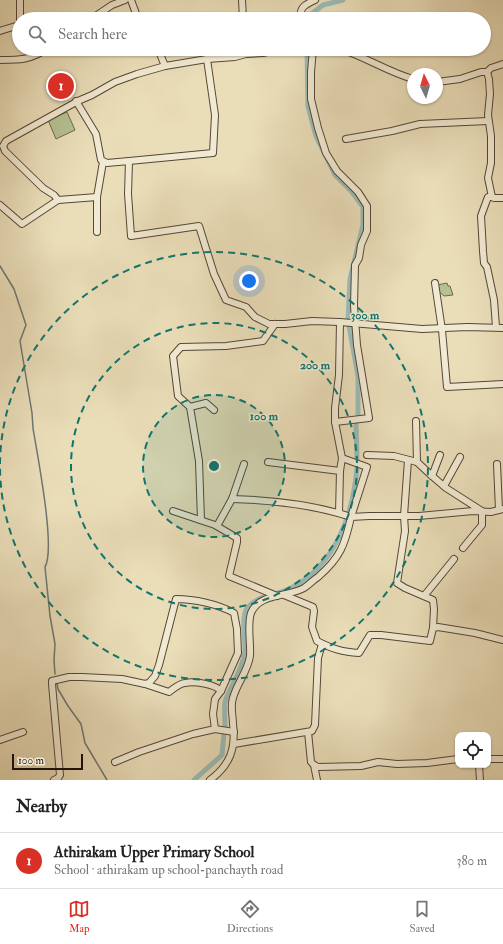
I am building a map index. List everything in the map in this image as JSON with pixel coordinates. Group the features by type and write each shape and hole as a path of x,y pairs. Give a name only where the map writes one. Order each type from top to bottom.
{"street":[{"path":"20,0 20,12"},
{"path":"102,12 112,5 125,0"},
{"path":"131,0 136,12"},
{"path":"242,0 242,12"},
{"path":"300,12 302,8 315,0"},
{"path":"0,31 12,27"},
{"path":"0,60 21,60 36,56"},
{"path":"161,56 165,66"},
{"path":"58,200 54,195 43,188 5,151 3,146 6,141 14,135 53,115 76,101 92,95 115,82 165,66 236,56"},
{"path":"312,56 311,99 326,153 337,171 358,192 367,206 367,232 361,245 359,258 355,264 354,323 369,418 335,422"},
{"path":"359,56 386,70 407,77"},
{"path":"103,162 107,163 213,153 215,115 207,60"},
{"path":"443,81 460,79 481,72 487,72 491,68 503,64"},
{"path":"487,72 490,90 488,121 491,136 491,163 488,178 492,197"},
{"path":"76,101 96,134 101,160 103,162 97,197 97,232"},
{"path":"346,138 392,131 420,124 488,121"},
{"path":"129,161 128,194 131,236 199,226 214,274 226,300 246,307 255,317 269,324 312,321 422,329 442,327 503,328"},
{"path":"0,205 22,224 58,200 97,197"},
{"path":"496,327 494,300 487,267 483,260 481,220 488,197 503,198"},
{"path":"435,283 442,327 447,387 503,384"},
{"path":"338,513 342,458 335,422 334,408 339,375 342,322"},
{"path":"201,520 199,461 190,407 178,396 173,356 181,347 226,346 263,341 275,324"},
{"path":"190,407 206,403 214,410"},
{"path":"416,421 417,462"},
{"path":"367,455 394,456 417,462 444,486 482,511"},
{"path":"432,476 440,455"},
{"path":"444,486 460,457"},
{"path":"210,780 220,771 229,759 234,744 231,709 233,696 248,665 250,655 251,615 254,608 261,601 304,588 332,564 340,553 346,538 367,467 342,458"},
{"path":"284,595 314,609 312,627 317,641 332,649 344,652 359,653 370,636 381,635 430,641 433,628 433,600 405,588 397,582 405,531 404,516 408,460"},
{"path":"268,462 340,471"},
{"path":"217,526 232,500 244,464"},
{"path":"232,500 284,502 351,517 418,516 473,511 491,512 501,509 497,464"},
{"path":"173,510 217,526 237,538 229,576 276,596"},
{"path":"463,548 482,525 482,511"},
{"path":"424,596 454,559"},
{"path":"145,684 149,683 155,676 176,599 226,609 234,613 237,629 238,653 221,691 215,699 213,714 215,729"},
{"path":"433,628 459,630 503,640"},
{"path":"234,744 312,731 315,725 318,658 322,644"},
{"path":"54,780 58,778 60,774 52,681 69,677 122,679 145,684 169,692 184,682 209,684 221,691"},
{"path":"115,762 139,752 194,734 215,729 234,732"},
{"path":"0,740 23,732"},
{"path":"308,732 311,762 314,765 317,780"},
{"path":"314,765 318,768 361,766 378,762 397,764 455,759"},
{"path":"491,759 503,759"},
{"path":"479,768 480,780"}],"green space":[{"path":"67,112 75,130 56,139 48,120"},
{"path":"447,283 448,286 450,286 453,295 444,296 436,289 437,285"}],"waterway":[{"path":"314,12 323,5 343,0"},
{"path":"307,56 308,106 316,136 335,175 352,192 363,207 363,225 350,279 348,320 358,376 358,416"},
{"path":"0,266 14,289 26,325 20,341 45,500 48,541 48,557 45,567 50,616 55,644 55,674"},
{"path":"356,424 357,459"},
{"path":"225,726 225,700 240,670 245,651 244,616 248,607 263,597 289,589 305,579 330,553 339,538 346,521 355,486 357,468"},
{"path":"57,684 58,689 68,706 81,724 85,743 107,780"},
{"path":"194,780 222,755 224,734"}],"place":[{"name":"Athirakam Upper Primary School","path":"61,86"}]}
